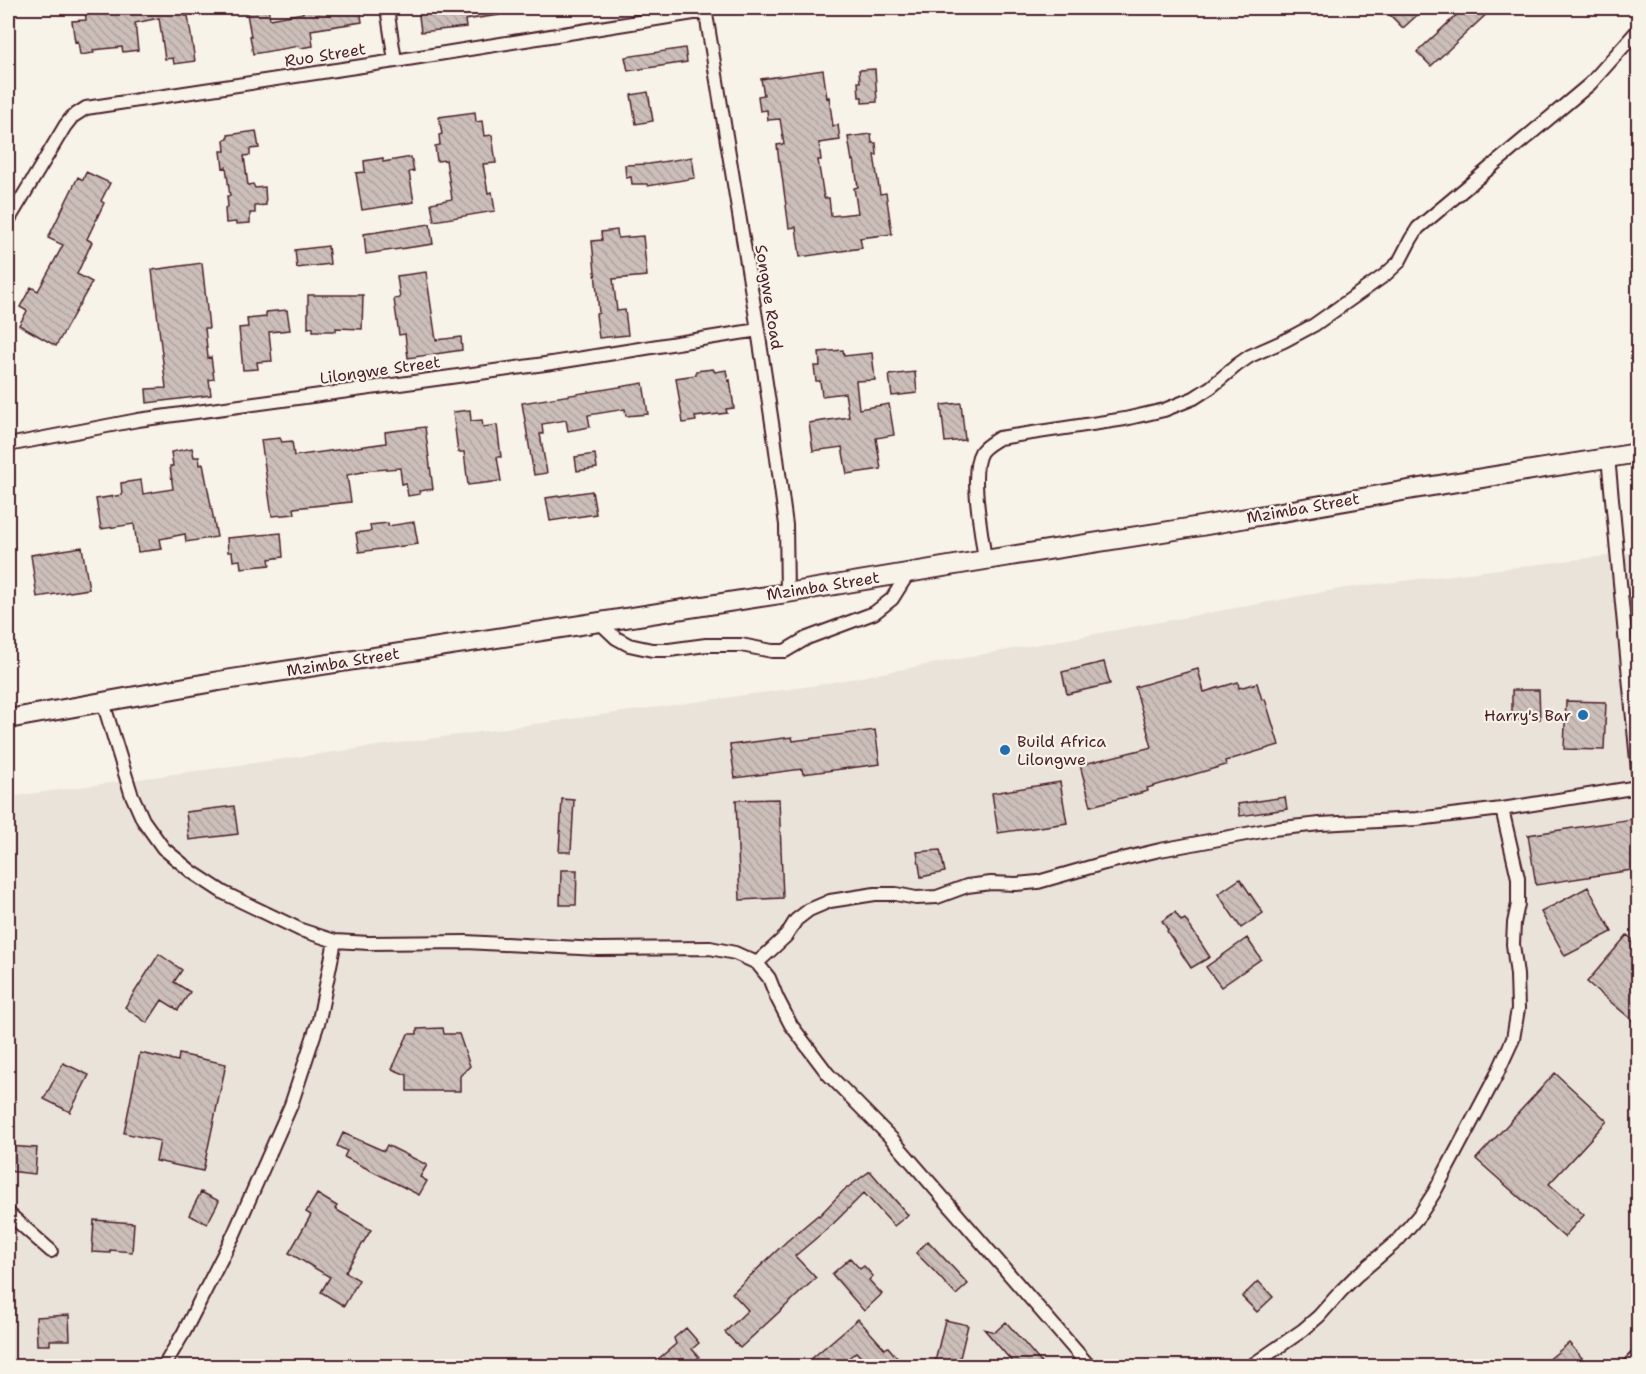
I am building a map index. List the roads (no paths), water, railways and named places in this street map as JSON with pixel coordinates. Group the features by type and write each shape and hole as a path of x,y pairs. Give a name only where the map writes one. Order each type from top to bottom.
{"main road":[{"name":"Mzimba Street","path":"8,719 219,681 787,593 1638,453"}],"street":[{"path":"387,8 395,61"},
{"name":"Ruo Street","path":"8,221 65,126 72,117 86,108 395,61 706,9"},
{"name":"Songwe Road","path":"706,9 758,330 786,525 787,593"},
{"path":"985,560 975,478 981,453 989,444 999,438 1125,419 1164,410 1194,398 1212,387 1250,356 1314,325 1385,275 1399,262 1418,228 1590,84 1638,30"},
{"name":"Lilongwe Street","path":"8,445 138,420 552,363 758,330"},
{"path":"1608,457 1638,771"},
{"path":"599,622 616,638 629,645 652,650 669,651 706,645 741,645 785,651 807,638 874,613 892,599 909,572"},
{"path":"103,702 131,793 143,820 163,848 192,872 224,893 301,930 335,941 369,943 466,942 598,949 710,948 735,953 757,963 769,978 791,1025 828,1074 891,1138 1089,1366"},
{"path":"757,963 786,936 796,920 809,910 830,901 875,894 896,894 916,898 937,897 967,886 1038,882 1160,850 1273,829 1417,819 1502,809 1638,787"},
{"path":"1251,1366 1303,1330 1319,1316 1348,1283 1397,1241 1421,1213 1496,1077 1513,1039 1518,1009 1513,944 1518,904 1518,878 1502,809"},
{"path":"164,1366 234,1234 291,1105 319,1020 335,941"},
{"path":"8,1213 51,1251"},
{"path":"1628,1366 1638,1356"}],"place":[{"name":"Harry's Bar","path":"1583,715"},
{"name":"Build Africa Lilongwe","path":"1005,750"}]}
